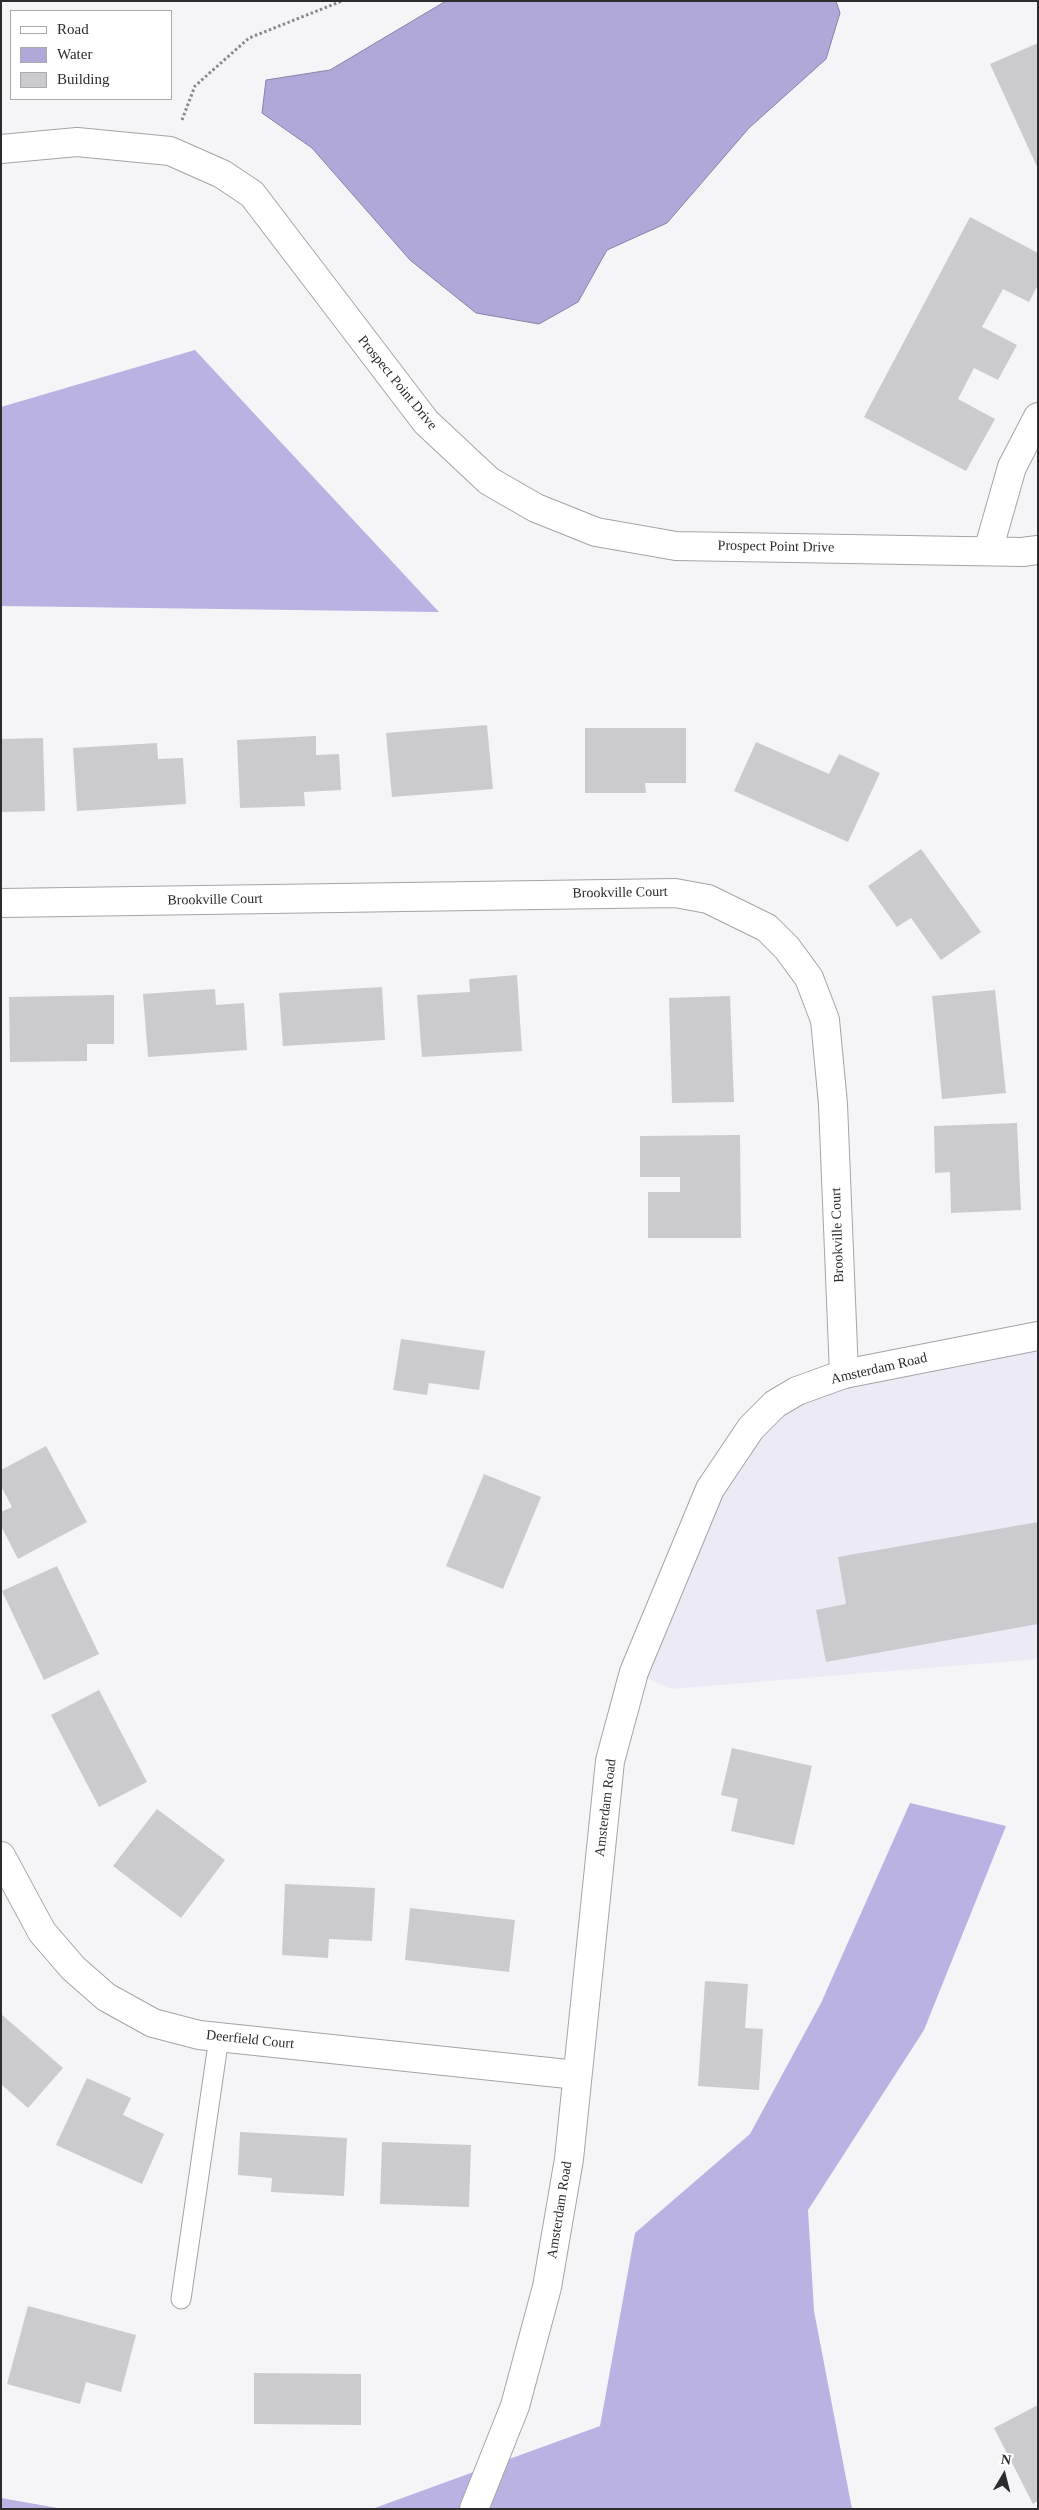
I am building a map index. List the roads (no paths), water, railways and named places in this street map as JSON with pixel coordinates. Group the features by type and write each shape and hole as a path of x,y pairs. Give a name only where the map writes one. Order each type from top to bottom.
{"street":[{"name":"Prospect Point Drive","path":"1,149 77,142 170,151 222,174 252,194 426,422 489,481 536,508 596,532 676,546 988,551 1032,554"},
{"path":"988,551 1012,467 1038,417"},
{"name":"Brookville Court","path":"1,903 675,893 708,899 767,928 788,948 810,978 825,1020 832,1104 844,1374"},
{"name":"Amsterdam Road","path":"474,2509 515,2406 547,2287 569,2159 610,1761 634,1672 710,1489 751,1428 775,1404 797,1391 844,1374 1038,1336"},
{"name":"Deerfield Court","path":"1,1856 42,1932 73,1968 106,1996 153,2022 199,2035 577,2075"}],"lane":[{"path":"181,2299 219,2037"}],"water":[{"path":"446,1 836,1 840,13 826,59 749,128 667,223 607,250 578,302 539,324 476,313 410,260 312,148 262,113 266,80 330,70"}]}
